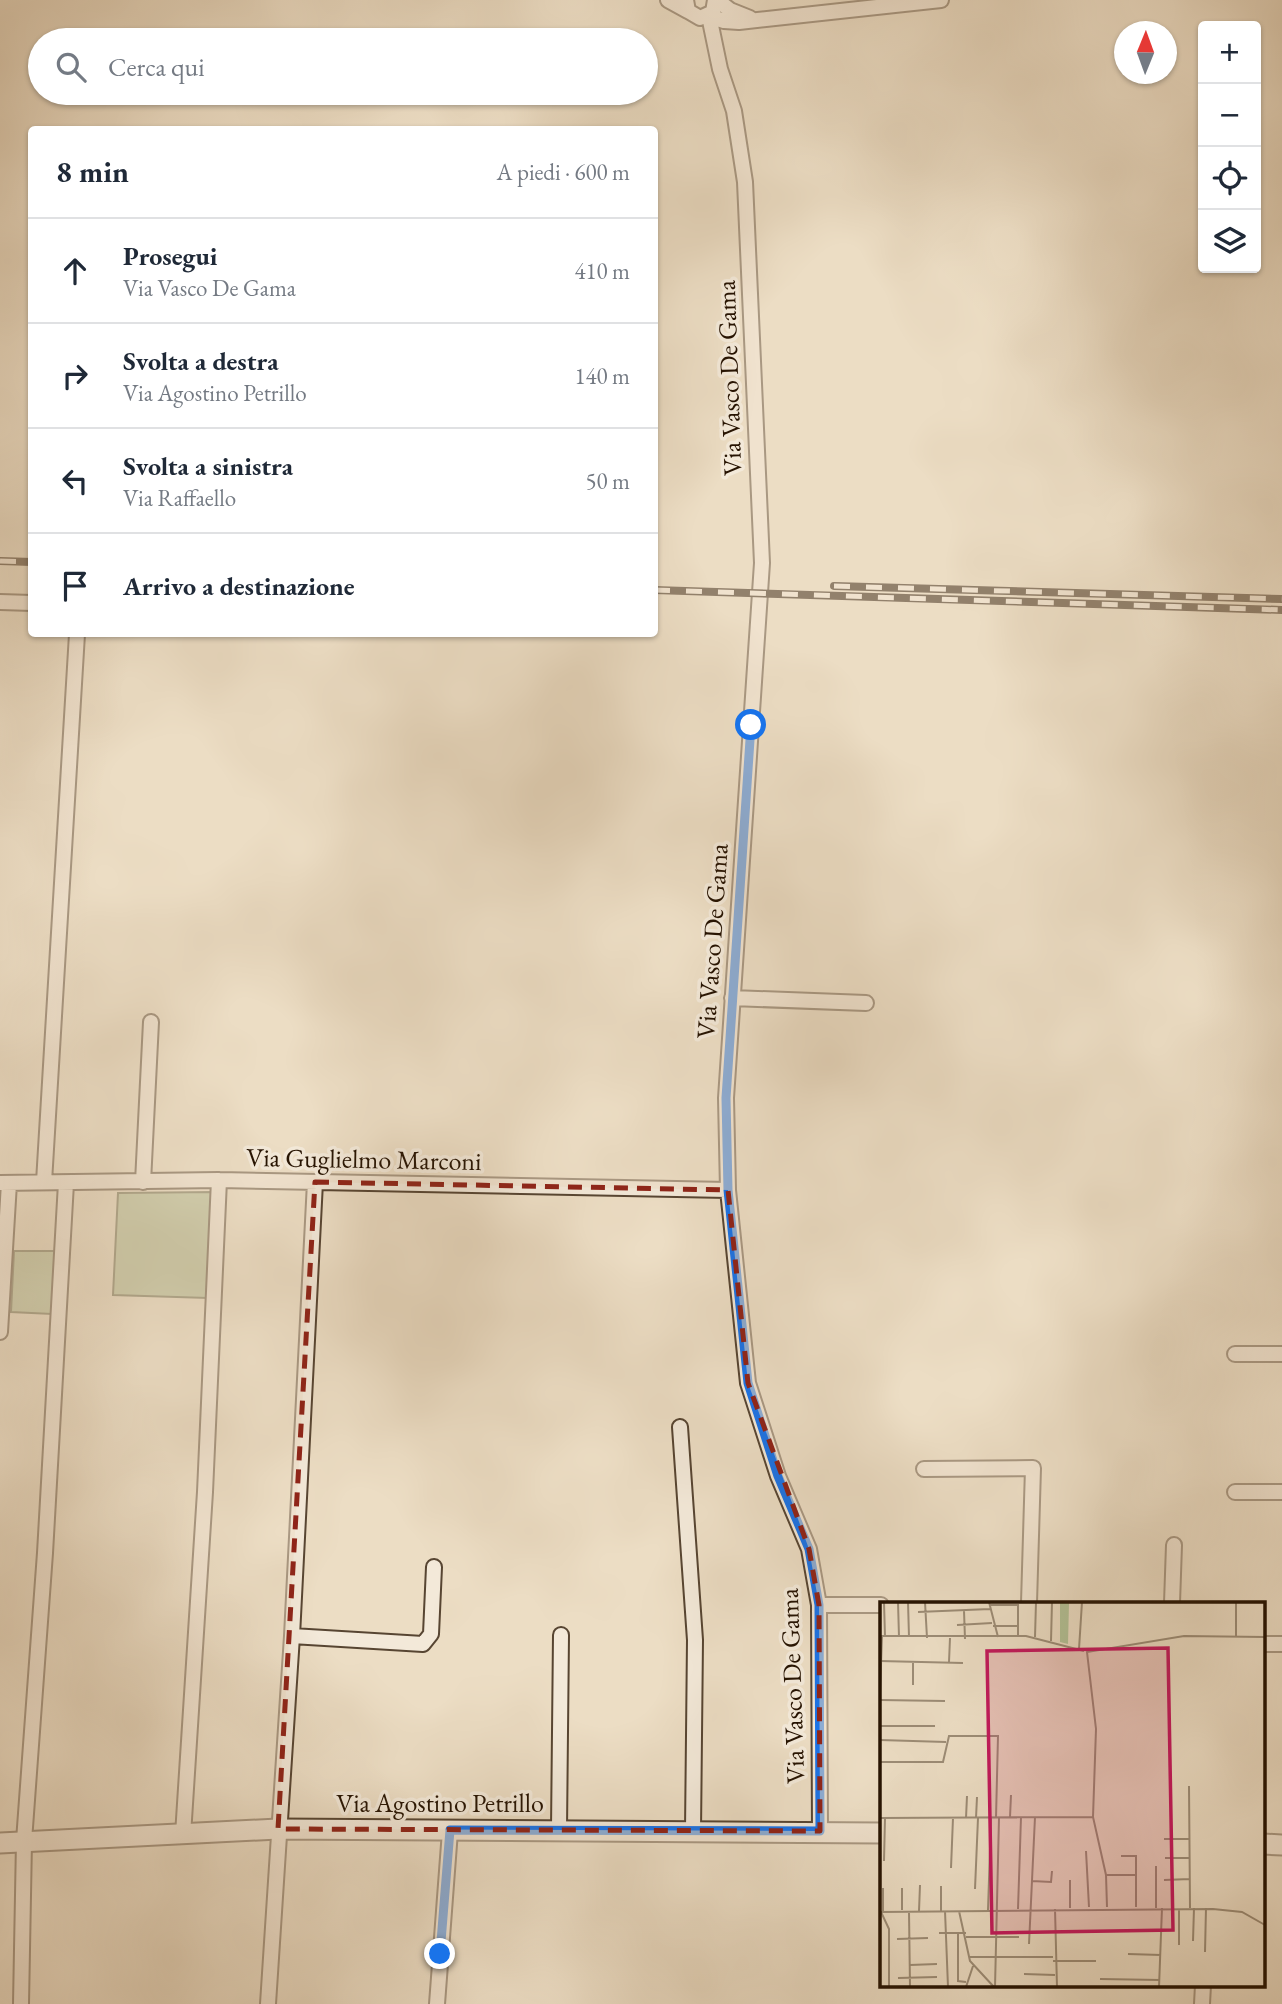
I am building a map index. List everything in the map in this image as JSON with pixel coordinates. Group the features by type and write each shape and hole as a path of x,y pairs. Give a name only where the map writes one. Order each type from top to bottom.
{"street":[{"path":"668,0 724,21 810,16 941,0"},
{"path":"695,11 715,8 716,0 741,16 755,19"},
{"name":"Via Vasco De Gama","path":"695,11 715,46 734,111 745,182 762,563 726,1098 728,1190 748,1383 778,1476 809,1549 819,1605 820,1831"},
{"path":"0,602 28,603"},
{"path":"44,1182 77,637"},
{"path":"732,998 866,1003"},
{"path":"143,1182 151,1022"},
{"path":"183,1835 205,1492 219,1181"},
{"name":"Via Guglielmo Marconi","path":"5,1183 219,1181 728,1190"},
{"path":"268,2004 292,1636 315,1182"},
{"path":"0,1332 5,1183"},
{"path":"21,2004 24,1841 45,1553 66,1183"},
{"path":"1234,1354 1282,1354"},
{"path":"680,1427 695,1640 693,1831"},
{"path":"924,1469 1032,1468 1029,1602"},
{"path":"1235,1492 1282,1492"},
{"path":"1172,1602 1174,1545"},
{"path":"292,1636 424,1644 432,1634 434,1567"},
{"path":"819,1605 880,1605"},
{"path":"559,1829 561,1635"},
{"path":"1264,1644 1282,1644"},
{"name":"Via Agostino Petrillo","path":"0,1843 278,1829 880,1833"},
{"path":"437,2004 450,1830"},
{"path":"1264,1844 1282,1845"},
{"path":"1202,2004 1203,1986"}],"highlighted area":[{"path":"315,1182 728,1190 748,1383 809,1549 819,1605 820,1831 278,1829"}],"green space":[{"path":"214,1192 208,1298 113,1295 118,1193"},
{"path":"14,1251 56,1251 52,1314 11,1312"}],"railway":[{"path":"0,561 28,562"},
{"path":"834,586 1282,599"},
{"path":"658,590 1282,610"}],"route":[{"path":"440,1954 450,1830 820,1831 819,1605 809,1549 778,1476 748,1383 728,1190 726,1098 751,725"}]}
